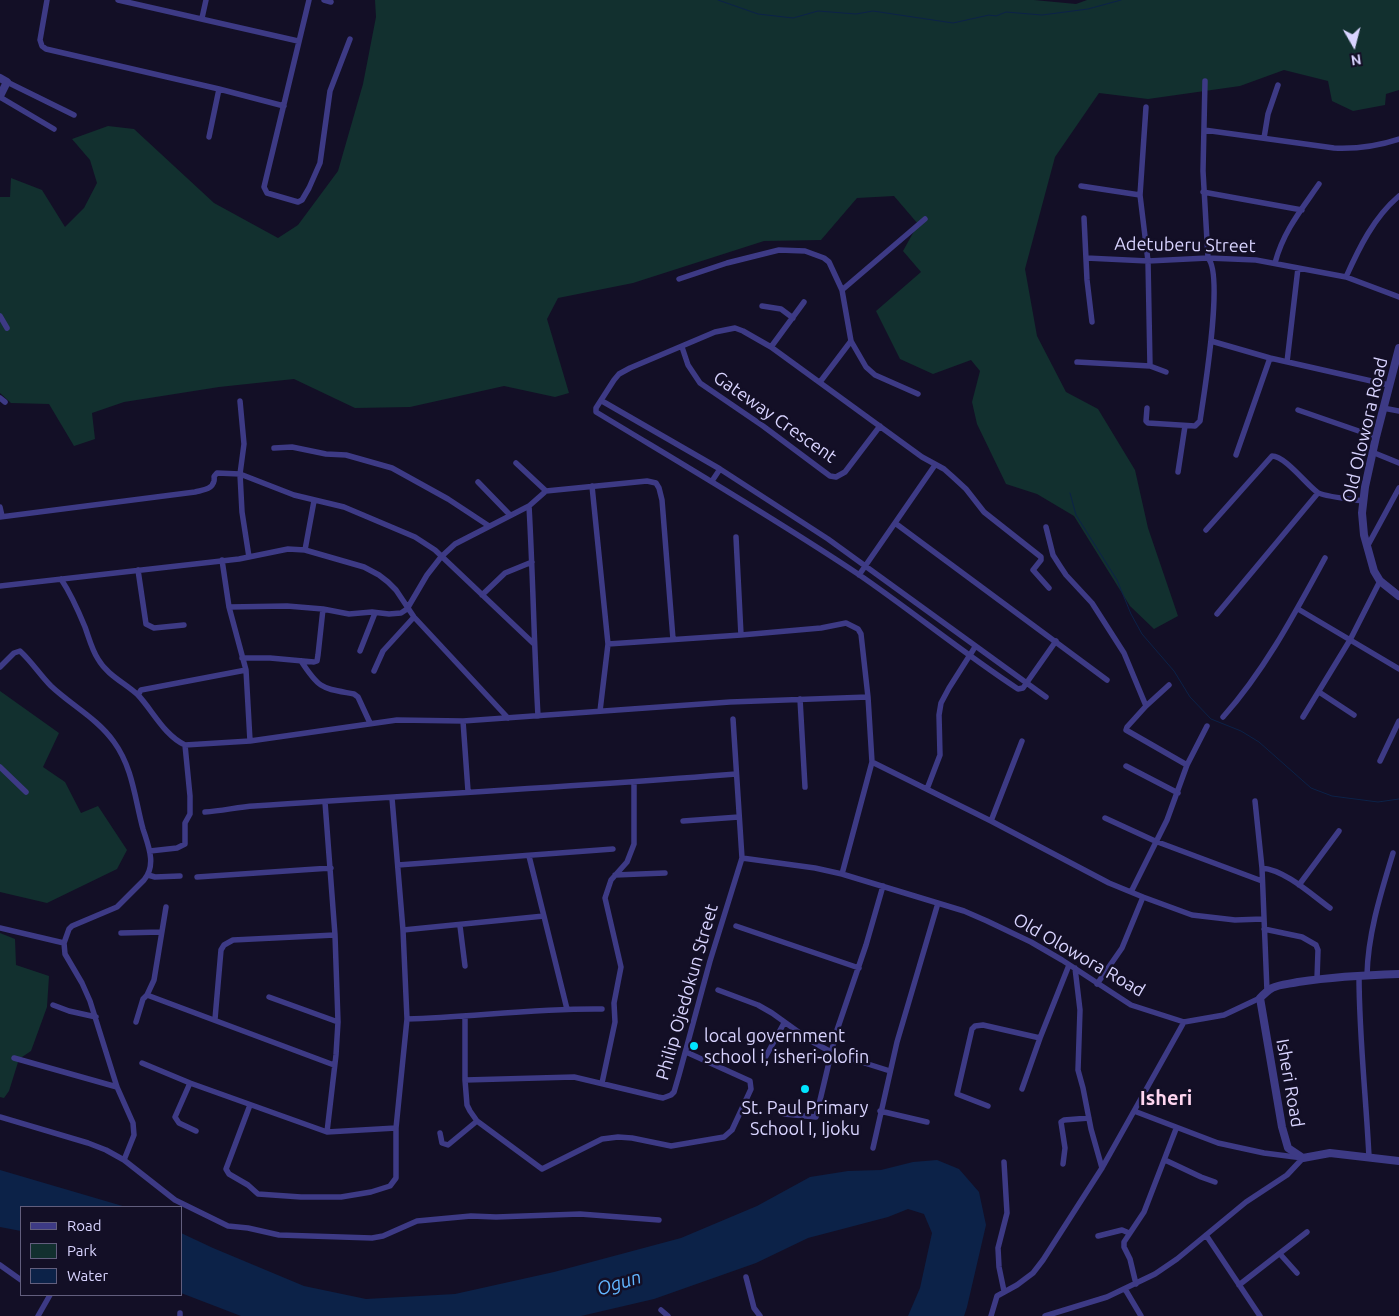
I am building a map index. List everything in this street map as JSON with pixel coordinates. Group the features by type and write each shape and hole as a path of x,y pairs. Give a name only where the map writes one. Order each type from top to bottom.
{"street":[{"path":"47,0 40,40 42,46 46,49 284,106"},
{"path":"118,0 298,41"},
{"path":"202,18 206,0"},
{"path":"309,0 264,190 267,193 298,202 306,194 320,163 330,91 350,39"},
{"path":"324,0 331,2"},
{"path":"54,129 0,96 3,80 74,115"},
{"path":"1147,408 1146,421 1148,423 1195,426 1199,423 1211,341 1214,272 1212,263 1208,258 1203,192 1205,81"},
{"path":"1264,138 1268,114 1278,84"},
{"path":"209,137 219,89"},
{"path":"1146,107 1140,195 1148,261 1150,366"},
{"path":"1204,130 1347,148 1384,144 1399,139"},
{"path":"1275,263 1285,234 1320,184"},
{"path":"1081,186 1140,195"},
{"path":"1203,192 1302,210"},
{"path":"1346,277 1365,238 1383,213 1399,196"},
{"path":"1084,218 1092,322"},
{"path":"842,290 924,219"},
{"path":"679,279 727,262 779,250 805,251 824,258 829,262 842,290 851,341 866,367 876,375 918,394"},
{"name":"Adetuberu Street","path":"1086,258 1148,261 1208,258 1256,260 1346,277 1399,297"},
{"path":"1287,362 1298,268"},
{"path":"771,347 804,302"},
{"path":"762,306 781,309 793,318"},
{"path":"0,316 7,328"},
{"path":"1050,588 1033,570 1041,560 1040,556 984,512 966,489 944,469 935,465 771,347 743,330 735,328 715,332 630,368 619,374 602,401 598,404 596,412 712,481 859,575 969,657 1018,689 1023,688 1056,641"},
{"path":"820,382 851,341"},
{"path":"1211,341 1270,358 1389,385"},
{"name":"Gateway Crescent","path":"682,347 688,365 700,383 763,426 830,476 836,476 845,472 880,426"},
{"name":"Old Olowora Road","path":"1399,348 1398,358 1372,452 1362,501 1362,522 1374,572 1380,581 1399,596"},
{"path":"1236,456 1270,358"},
{"path":"1077,362 1150,366 1166,372"},
{"path":"240,401 244,444 240,474 242,512 249,557"},
{"path":"602,401 720,469 828,539 1046,697"},
{"path":"1383,408 1399,411"},
{"path":"1298,410 1376,437"},
{"path":"1178,472 1185,426"},
{"path":"274,448 292,447 326,454 346,455 392,468 448,499 489,526"},
{"path":"1372,452 1399,463"},
{"path":"1206,530 1272,456 1276,456 1294,470 1318,493 1362,501"},
{"path":"516,464 546,491"},
{"path":"859,575 935,465"},
{"path":"712,481 720,469"},
{"path":"0,507 1,516 195,492 211,487 217,473 240,474 294,495 344,507 404,532 427,544 533,643"},
{"path":"229,607 287,606 323,609 349,614 401,613 407,609 427,575 441,557 464,539 529,506 546,491 647,481 656,483 659,488 673,639"},
{"path":"478,482 510,516"},
{"path":"592,486 608,644 600,710"},
{"path":"1367,548 1399,488"},
{"path":"1217,614 1318,493"},
{"path":"304,550 314,501"},
{"path":"529,506 533,643 538,716"},
{"path":"895,523 1107,680"},
{"path":"1046,527 1054,555 1060,566 1066,576 1092,603 1124,653 1146,706"},
{"path":"736,536 741,635"},
{"path":"0,586 249,557 288,548 304,550 364,568 379,575 396,590 407,609 508,718"},
{"path":"1223,717 1243,695 1298,609 1325,558"},
{"path":"222,560 229,607 246,670 250,741"},
{"path":"482,595 505,573 532,562"},
{"path":"138,570 146,624 154,628 184,625"},
{"path":"61,579 78,610 98,660 138,695 170,734 177,741 185,745 250,741 397,720 463,722 600,710 868,697"},
{"path":"1303,717 1350,640 1380,581"},
{"path":"242,658 317,661 323,609"},
{"path":"1298,609 1399,669"},
{"path":"360,651 375,613"},
{"path":"374,671 383,651 414,617"},
{"path":"608,644 821,628 846,623 858,629 861,634 868,697 872,762 842,874"},
{"path":"927,789 940,755 939,715 941,703 975,647"},
{"path":"0,667 14,653 20,651 50,685 90,718 115,743 133,783 142,826 150,851 151,858 148,876 117,907 72,926 64,943 65,954 82,983 96,1017 117,1087 134,1129 134,1135 124,1160"},
{"path":"301,661 314,681 323,687 354,694 358,697 370,723"},
{"path":"138,695 141,690 246,670"},
{"path":"1169,686 1146,706 1127,727 1128,732 1187,765"},
{"path":"1319,692 1354,715"},
{"path":"800,699 805,787"},
{"name":"Philip Ojedokun Street","path":"465,1080 574,1077 658,1098 667,1097 674,1092 710,961 742,858 733,719"},
{"path":"1380,761 1399,721"},
{"path":"463,722 468,792"},
{"path":"1131,892 1167,820 1187,765 1207,726"},
{"path":"991,821 1022,741"},
{"path":"150,851 177,848 185,844 185,823 190,814 190,796 185,745"},
{"path":"872,762 991,821 1109,883 1143,897 1192,915 1234,920 1263,919"},
{"path":"1126,766 1178,793"},
{"path":"0,767 26,792"},
{"path":"205,812 252,806 736,774"},
{"path":"602,1083 615,1022 614,1002 621,967 605,898 611,880 627,862 634,844 634,782"},
{"path":"250,1105 226,1169 229,1174 248,1185 258,1194 301,1197 341,1196 371,1192 390,1186 396,1178 396,1128 407,1019 403,930 392,798"},
{"path":"1255,801 1262,868 1267,991"},
{"path":"326,802 335,935 338,1022 327,1132"},
{"path":"683,821 739,817"},
{"path":"1105,818 1155,842 1262,881"},
{"path":"1299,885 1339,831"},
{"path":"398,865 613,850"},
{"path":"1369,1157 1366,1091 1359,1018 1363,975 1381,894 1393,853"},
{"path":"529,856 567,1009"},
{"name":"Old Olowora Road","path":"742,858 815,868 842,874 938,903 987,921 1031,942 1072,966 1130,1005 1184,1022 1224,1015 1260,998 1267,991 1279,986 1317,979 1399,974"},
{"path":"197,877 331,868"},
{"path":"1262,868 1272,869 1299,885 1330,908"},
{"path":"615,875 665,873"},
{"path":"148,876 180,876"},
{"path":"784,1114 816,1117 833,1053 836,1032 859,968 883,886"},
{"path":"1098,984 1122,948 1143,897"},
{"path":"873,1148 890,1071 938,903"},
{"path":"136,1022 143,999 154,980 166,907"},
{"path":"403,930 460,926 544,916"},
{"path":"460,926 466,966"},
{"path":"736,926 859,968"},
{"path":"0,928 64,943"},
{"path":"1264,929 1302,937 1316,945 1318,950 1317,979"},
{"path":"121,933 161,932"},
{"path":"215,1019 221,950 224,944 233,940 335,935"},
{"path":"1022,1090 1040,1038 1072,966"},
{"path":"1072,966 1080,1010 1078,1070 1084,1088 1089,1118 1102,1168"},
{"path":"718,990 772,1012 810,1041 833,1053 890,1071"},
{"path":"147,995 334,1065"},
{"path":"269,997 338,1022"},
{"name":"Isheri Road","path":"1260,998 1285,1140 1288,1148 1303,1158"},
{"path":"53,1005 76,1013 96,1017"},
{"path":"407,1019 465,1017 567,1009 602,1009"},
{"path":"465,1017 465,1080 470,1111 477,1121 542,1170 602,1139 632,1138 671,1146 724,1137 732,1130 751,1089 750,1081 686,1052"},
{"path":"991,1316 996,1296 1017,1285 1033,1273 1043,1260 1102,1168 1184,1022"},
{"path":"765,1058 784,1023"},
{"path":"988,1106 957,1094 972,1029 975,1026 983,1025 1040,1038"},
{"path":"14,1058 117,1087"},
{"path":"142,1063 190,1084 327,1132 396,1128"},
{"path":"190,1084 175,1117 178,1122 196,1131"},
{"path":"880,1111 927,1122"},
{"path":"1134,1111 1176,1129 1227,1145 1264,1153 1303,1158 1330,1153 1399,1161"},
{"path":"0,1117 88,1143 124,1160 175,1200 228,1226 280,1235 372,1238 383,1236 417,1221 471,1216 580,1214 659,1220"},
{"path":"1063,1164 1065,1148 1061,1122 1064,1120 1089,1118"},
{"path":"440,1133 442,1143 448,1145 477,1121"},
{"path":"1136,1284 1124,1242 1144,1212 1176,1129"},
{"path":"1045,1316 1125,1289 1177,1259 1246,1202 1287,1175 1303,1158"},
{"path":"1165,1160 1215,1182"},
{"path":"1004,1162 1007,1213 998,1248 999,1267 1004,1291"},
{"path":"1098,1236 1122,1230 1129,1233"},
{"path":"1239,1284 1307,1232"},
{"path":"1206,1235 1260,1316"},
{"path":"1280,1254 1297,1273"},
{"path":"0,1264 20,1279"},
{"path":"746,1277 754,1308 760,1316"},
{"path":"1125,1289 1141,1316"},
{"path":"38,1316 46,1296"},
{"path":"661,1310 668,1316"}],"green space":[{"path":"375,0 1034,0 1076,4 1087,0 1399,0 1399,90 1386,94 1385,105 1353,111 1332,101 1328,81 1284,70 1240,86 1148,99 1099,93 1055,157 1025,269 1037,336 1066,392 1098,409 1135,470 1148,528 1178,616 1154,629 1130,606 1074,516 1037,494 1006,484 977,424 972,402 980,371 971,360 933,374 900,359 876,311 921,272 903,251 918,224 894,196 857,198 821,240 764,241 633,283 558,298 547,319 569,393 555,397 504,386 410,407 355,408 294,379 219,387 124,402 92,413 95,439 74,446 49,404 11,403 0,393 0,197 10,197 11,178 42,190 65,227 84,208 97,183 90,160 72,139 108,126 134,129 214,203 278,238 298,225 338,171 363,84 376,17"},
{"path":"0,691 59,733 43,767 65,782 81,813 98,806 127,850 117,869 47,903 0,892"},
{"path":"0,933 15,939 16,965 49,976 47,1007 31,1051 19,1059 9,1091 4,1098 0,1097"}],"water":[{"name":"Ogun","path":"937,1160 959,1169 979,1192 986,1225 964,1316 908,1316 920,1288 932,1233 924,1214 908,1209 888,1217 808,1238 756,1263 654,1299 581,1316 241,1316 182,1293 182,1233 304,1286 366,1299 455,1294 554,1272 681,1238 757,1206 810,1177 848,1171 881,1170 913,1162"},
{"path":"0,1170 123,1206 20,1206 20,1231 0,1227"}],"waterway":[{"path":"718,0 758,14 793,18 818,11 856,14 873,11 953,23 989,15 996,16 1006,12 1042,15 1088,9 1121,0"},
{"path":"1070,493 1076,515 1117,580 1131,614 1142,634 1174,671 1190,697 1211,719 1241,731 1259,742 1311,788 1332,796 1378,802 1399,799"}],"place":[{"name":"local government school i, isheri-olofin","path":"694,1046"},
{"name":"St. Paul Primary School I, Ijoku","path":"805,1089"}],"district":[{"name":"Isheri","path":"1166,1098"}]}
